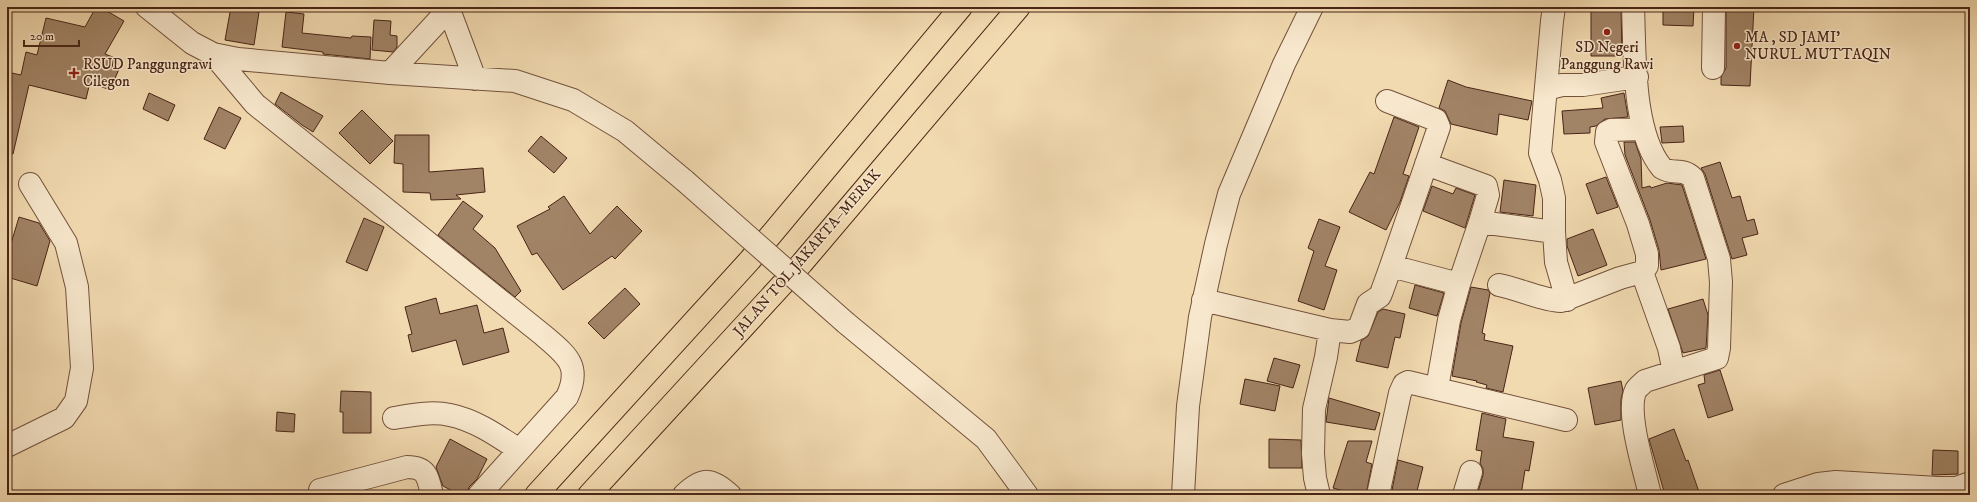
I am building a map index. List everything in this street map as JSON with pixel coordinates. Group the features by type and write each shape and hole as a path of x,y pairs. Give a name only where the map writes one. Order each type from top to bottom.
{"highway":[{"path":"536,495 750,260 961,7"},
{"name":"JALAN TOL JAKARTA–MERAK","path":"589,495 802,263 1020,7"}],"street":[{"path":"147,7 192,44 213,54 238,59 390,73 515,81 572,100 625,131 685,181 846,323 986,439 1027,495"},
{"path":"1183,495 1188,406 1203,300 1229,194 1284,64 1312,7"},
{"path":"1554,7 1540,153 1550,180 1554,198 1556,262 1567,300"},
{"path":"1633,7 1642,129 1662,168 1666,170 1685,171 1693,178 1719,259 1721,282 1719,354 1717,358 1645,381 1636,390 1633,401 1634,425 1650,495"},
{"path":"1713,68 1714,7"},
{"path":"390,73 448,8 475,79"},
{"path":"213,54 255,104 564,353 572,365 574,383 567,397 479,495"},
{"path":"1546,89 1562,85 1583,85 1637,77"},
{"path":"1203,300 1330,330 1350,332 1359,328 1369,303 1377,298 1382,291 1438,132 1439,123 1429,117 1387,101"},
{"path":"1499,285 1520,289 1554,300 1567,300 1620,278 1642,272 1647,266 1647,254 1638,224 1606,142 1607,132 1611,130 1642,129"},
{"path":"1426,164 1486,186 1488,195 1449,320 1437,388"},
{"path":"7,446 64,418 76,401 82,368 77,287 66,243 30,184"},
{"path":"1480,222 1554,232"},
{"path":"1391,266 1459,284"},
{"path":"1642,272 1669,348 1674,372"},
{"path":"1319,495 1315,478 1314,409 1326,357 1330,330"},
{"path":"1378,495 1396,410 1404,384 1413,382 1566,420"},
{"path":"394,418 419,414 451,415 491,431 519,450"},
{"path":"320,490 407,467 418,467 425,472 432,495"},
{"path":"1464,495 1470,472"},
{"path":"684,495 698,484 706,481 718,485 730,495"},
{"path":"1784,495 1827,482 1908,491 1956,488 1970,484"}],"building":[{"path":"96,7 100,7 124,21 105,54 115,58 112,66 119,69 110,90 90,82 86,99 29,85 13,154 7,153 7,72 21,75 26,52 37,55 46,18 85,27"},
{"path":"231,7 259,12 254,45 225,40"},
{"name":"SD Negeri Panggung Rawi","path":"1591,7 1621,7 1622,56 1591,56"},
{"path":"1663,7 1694,7 1693,26 1663,25"},
{"name":"MA , SD JAMI' NURUL MUTTAQIN","path":"1726,7 1754,7 1750,86 1721,85 1721,77 1726,68"},
{"path":"286,12 304,14 302,33 351,38 352,36 371,37 370,59 323,54 323,52 282,47"},
{"path":"374,20 391,21 390,35 397,36 397,47 393,52 372,50"},
{"path":"1448,80 1466,87 1532,101 1528,120 1499,114 1497,135 1451,124 1445,111 1439,108"},
{"path":"281,92 323,116 313,132 275,104"},
{"path":"149,93 175,105 168,121 143,109"},
{"path":"1624,93 1628,117 1605,119 1596,126 1590,127 1590,133 1564,134 1562,111 1603,108 1601,98"},
{"path":"219,107 241,118 225,149 204,139"},
{"path":"362,110 393,141 370,164 339,133"},
{"path":"1394,117 1419,127 1403,174 1409,176 1400,202 1386,230 1349,212 1370,172 1374,174"},
{"path":"1683,126 1684,142 1662,143 1660,127"},
{"path":"395,135 429,135 429,172 483,168 485,192 456,195 461,199 431,200 430,193 403,192 403,164 394,163"},
{"path":"541,136 567,158 554,173 528,151"},
{"path":"1624,142 1635,142 1641,159 1642,188 1650,186 1651,188 1667,183 1682,185 1706,259 1661,270 1659,250 1650,220 1625,155"},
{"path":"1720,162 1732,198 1740,196 1747,221 1754,219 1758,234 1742,238 1747,255 1732,259 1705,174 1701,168"},
{"path":"1606,177 1618,207 1597,214 1586,184"},
{"path":"1504,180 1536,185 1533,216 1500,212"},
{"path":"1432,186 1453,194 1456,188 1475,195 1465,228 1423,211"},
{"path":"564,196 590,234 617,206 642,231 615,259 612,256 563,290 537,253 532,255 517,226 550,209 548,207"},
{"path":"463,201 483,216 473,229 495,248 521,291 515,297 438,235"},
{"path":"19,217 39,223 50,241 37,286 7,277 7,257"},
{"path":"364,218 384,227 367,271 346,262"},
{"path":"1319,219 1340,227 1325,266 1337,270 1324,310 1298,301 1314,251 1308,248"},
{"path":"1593,229 1607,265 1578,276 1567,246 1567,239"},
{"path":"1415,285 1444,293 1437,316 1409,308"},
{"path":"1471,287 1488,290 1490,293 1482,333 1485,334 1484,340 1513,346 1503,392 1486,388 1487,385 1476,382 1477,381 1452,376 1461,323"},
{"path":"625,288 640,304 604,339 588,323"},
{"path":"436,298 440,314 477,305 484,333 503,328 509,352 463,365 456,340 412,352 408,335 412,334 405,307"},
{"path":"1703,299 1708,315 1706,348 1683,353 1668,309"},
{"path":"1383,309 1405,314 1400,338 1395,337 1388,368 1356,361 1361,341 1368,336 1378,312"},
{"path":"1274,358 1300,365 1293,388 1267,381"},
{"path":"1720,370 1733,410 1708,418 1698,385 1705,383 1704,375"},
{"path":"1245,379 1280,386 1275,411 1240,404"},
{"path":"1621,381 1623,391 1621,399 1621,420 1595,425 1588,388"},
{"path":"341,391 371,392 371,433 343,433 343,412 340,412"},
{"path":"1329,398 1380,413 1375,430 1326,422"},
{"path":"277,412 295,414 294,432 276,431"},
{"path":"1482,413 1506,419 1503,437 1534,442 1529,471 1525,470 1521,495 1477,495 1483,475 1483,469 1480,463 1482,451 1476,450"},
{"path":"1674,429 1686,461 1688,460 1700,495 1665,495 1649,439"},
{"path":"450,439 487,459 477,479 469,487 467,495 460,495 443,486 436,467"},
{"path":"1269,439 1301,440 1302,468 1269,468"},
{"path":"1348,441 1372,441 1366,462 1372,464 1366,495 1357,495 1333,488"},
{"path":"1933,450 1958,451 1958,474 1932,475"},
{"path":"1398,460 1423,467 1416,495 1391,495"}],"place":[{"name":"SD Negeri Panggung Rawi","path":"1607,32"},
{"name":"MA , SD JAMI' NURUL MUTTAQIN","path":"1737,46"},
{"name":"RSUD Panggungrawi Cilegon","path":"74,73"}]}
